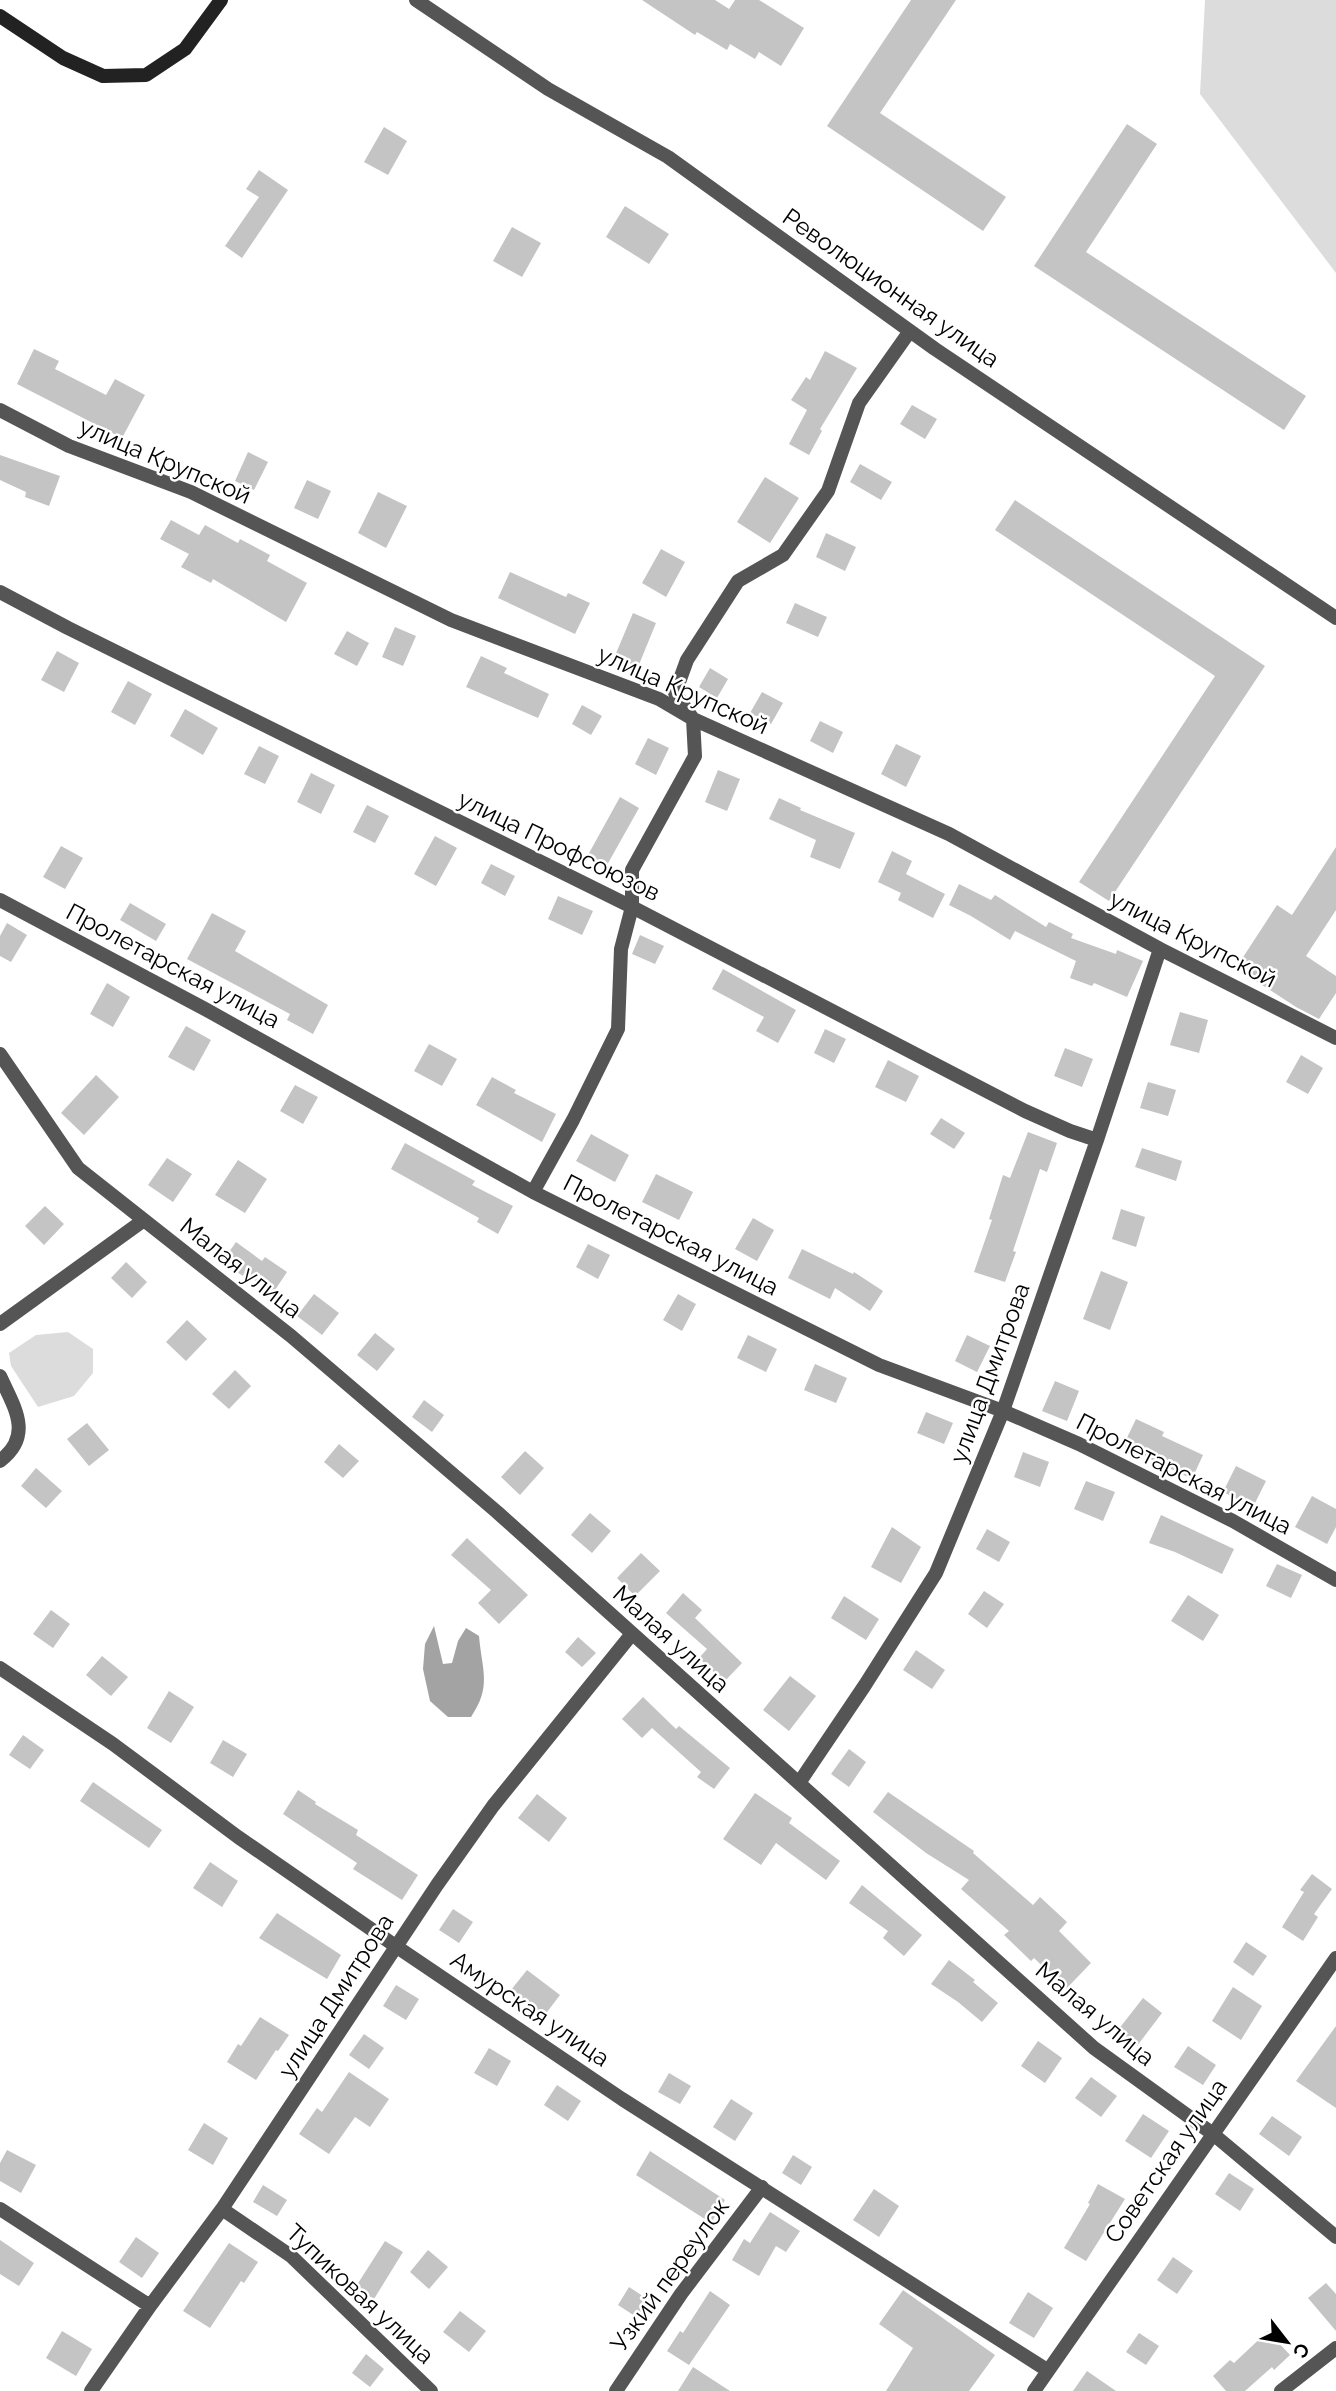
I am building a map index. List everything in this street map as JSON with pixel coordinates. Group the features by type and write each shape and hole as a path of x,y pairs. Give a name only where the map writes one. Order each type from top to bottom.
{"street":[{"path":"0,16 63,58 103,76 146,75 185,49 221,0"},
{"name":"Революционная улица","path":"416,0 548,89 668,157 910,331 1336,618"},
{"path":"533,1192 573,1121 618,1029 621,949 632,907 632,870 695,757 693,719 676,693 687,660 738,581 783,555 828,491 859,402 910,331"},
{"name":"улица Крупской","path":"0,410 69,446 191,492 451,620 659,699 693,719 949,834 1160,949 1336,1038"},
{"name":"улица Профсоюзов","path":"0,592 632,907 1025,1111 1097,1140"},
{"name":"Пролетарская улица","path":"0,900 205,1009 533,1192 879,1365 1003,1410 1079,1444 1233,1521 1336,1580"},
{"name":"улица Дмитрова","path":"799,1783 936,1573 1003,1410 1160,949"},
{"name":"Малая улица","path":"0,1054 78,1168 322,1363 497,1512 1094,2048 1213,2134 1336,2236"},
{"path":"0,1324 144,1220"},
{"path":"0,1376 20,1422 12,1451 0,1461"},
{"name":"улица Дмитрова","path":"91,2391 222,2209 437,1885 493,1807 631,1635"},
{"name":"Амурская улица","path":"0,1668 113,1744 238,1836 397,1947 622,2099 1047,2370"},
{"name":"Советская улица","path":"1034,2391 1336,1958"},
{"name":"Узкий переулок","path":"616,2391 681,2294 762,2187"},
{"path":"0,2209 150,2306"},
{"name":"Тупиковая улица","path":"222,2209 291,2256 431,2391"},
{"path":"1281,2391 1336,2348"}],"shaded area":[{"path":"1205,0 1336,0 1336,273 1200,94"},
{"path":"68,1332 93,1349 93,1373 74,1396 38,1407 11,1366 9,1353 36,1335"},
{"path":"434,1626 443,1664 452,1663 458,1641 466,1628 479,1636 484,1687 471,1717 448,1717 430,1701 423,1669 425,1644"}],"building":[{"path":"642,0 715,0 729,9 735,0 759,0 804,28 781,66 759,52 755,59 730,44 727,50 697,32 695,35"},
{"path":"911,0 956,0 880,113 1006,197 983,231 827,126"},
{"path":"1127,124 1157,144 1086,252 1306,396 1284,430 1034,266"},
{"path":"384,127 407,141 388,175 364,162"},
{"path":"259,170 288,190 242,258 225,246 259,197 246,189"},
{"path":"625,206 669,234 649,264 606,237"},
{"path":"512,227 541,243 522,277 493,261"},
{"path":"34,349 59,361 55,369 106,395 115,379 145,395 122,438 17,384"},
{"path":"825,351 857,368 820,429 822,431 809,455 789,444 807,410 791,400 806,377 810,380"},
{"path":"912,405 937,419 925,439 900,424"},
{"path":"248,452 268,462 254,490 235,481"},
{"path":"0,455 60,476 49,506 25,497 26,492 0,480"},
{"path":"860,464 892,482 881,500 850,482"},
{"path":"765,477 799,498 770,543 737,522"},
{"path":"307,480 331,491 318,519 294,508"},
{"path":"378,492 407,506 386,548 358,533"},
{"path":"1015,500 1265,666 1109,901 1079,882 1215,676 995,530"},
{"path":"171,520 199,535 205,525 238,543 240,539 270,555 267,561 307,583 286,622 213,579 211,583 181,567 189,554 160,539"},
{"path":"826,533 856,547 845,571 816,557"},
{"path":"661,549 685,562 666,597 642,583"},
{"path":"510,572 566,597 568,593 590,603 575,634 498,598"},
{"path":"795,603 827,617 818,637 786,623"},
{"path":"633,613 656,623 638,667 614,658"},
{"path":"395,627 416,636 403,666 382,657"},
{"path":"347,631 369,643 357,666 334,654"},
{"path":"57,651 79,663 64,692 41,680"},
{"path":"481,656 507,668 504,673 549,694 538,718 466,687"},
{"path":"710,668 728,679 717,698 699,687"},
{"path":"128,681 152,694 135,725 111,712"},
{"path":"762,692 783,703 771,724 750,713"},
{"path":"582,705 602,716 591,735 572,724"},
{"path":"185,709 218,728 203,755 170,736"},
{"path":"820,721 843,732 833,753 810,741"},
{"path":"648,738 669,748 656,775 635,764"},
{"path":"896,744 921,756 906,787 881,774"},
{"path":"259,746 279,756 265,784 244,774"},
{"path":"718,770 740,779 727,811 705,802"},
{"path":"311,773 335,785 321,814 297,802"},
{"path":"620,797 639,808 607,865 588,855"},
{"path":"779,798 801,808 800,810 855,833 840,869 810,857 816,840 769,819"},
{"path":"367,805 389,816 375,843 353,832"},
{"path":"435,836 457,848 436,886 414,874"},
{"path":"61,846 83,858 65,889 43,877"},
{"path":"1336,847 1336,910 1306,956 1336,976 1336,993 1319,1019 1236,968 1277,905 1292,915"},
{"path":"892,851 912,861 906,874 945,894 933,918 898,900 901,893 878,882"},
{"path":"491,864 515,876 505,896 481,883"},
{"path":"959,884 991,900 995,895 1046,927 1049,922 1073,934 1071,938 1116,954 1117,950 1143,961 1127,997 1094,983 1092,986 1070,978 1076,961 1015,931 1010,940 949,905"},
{"path":"558,896 593,911 582,935 548,919"},
{"path":"130,903 166,924 156,941 120,920"},
{"path":"212,913 246,931 235,951 328,1005 313,1034 287,1020 290,1014 187,959"},
{"path":"7,923 27,935 11,962 0,956 0,936"},
{"path":"640,935 664,946 655,964 632,954"},
{"path":"723,969 796,1010 778,1043 756,1031 764,1017 712,989"},
{"path":"107,983 130,997 113,1027 90,1014"},
{"path":"1180,1012 1208,1020 1199,1053 1170,1045"},
{"path":"186,1026 211,1040 194,1071 168,1057"},
{"path":"825,1029 846,1039 834,1063 814,1053"},
{"path":"429,1044 457,1059 442,1086 414,1071"},
{"path":"1065,1048 1093,1059 1082,1087 1054,1076"},
{"path":"1301,1055 1323,1068 1308,1094 1286,1082"},
{"path":"888,1060 919,1076 906,1102 875,1087"},
{"path":"96,1075 119,1097 84,1135 61,1113"},
{"path":"492,1077 516,1090 514,1093 556,1114 542,1142 476,1105"},
{"path":"1148,1082 1176,1090 1168,1116 1140,1108"},
{"path":"295,1085 318,1097 303,1124 280,1111"},
{"path":"941,1118 965,1133 954,1149 930,1134"},
{"path":"1028,1132 1057,1143 1047,1172 1040,1169 1005,1282 974,1272 992,1220 989,1219 1003,1175 1010,1178"},
{"path":"591,1134 629,1155 615,1182 576,1161"},
{"path":"405,1143 475,1181 472,1185 513,1206 498,1234 477,1222 479,1218 391,1169"},
{"path":"1142,1148 1182,1161 1176,1181 1135,1167"},
{"path":"167,1158 192,1174 173,1202 148,1185"},
{"path":"238,1160 267,1179 245,1213 215,1195"},
{"path":"656,1174 693,1192 679,1220 642,1202"},
{"path":"45,1206 64,1224 44,1245 25,1226"},
{"path":"1121,1209 1145,1217 1136,1247 1112,1239"},
{"path":"753,1218 774,1230 757,1261 735,1249"},
{"path":"236,1242 262,1261 265,1257 287,1272 273,1293 222,1262"},
{"path":"588,1244 610,1255 598,1279 576,1267"},
{"path":"802,1249 853,1274 854,1272 883,1291 870,1311 835,1288 830,1299 788,1278"},
{"path":"126,1262 147,1282 132,1298 111,1278"},
{"path":"1101,1271 1128,1282 1110,1330 1083,1319"},
{"path":"314,1294 339,1313 322,1335 297,1316"},
{"path":"678,1294 696,1304 682,1331 663,1320"},
{"path":"187,1320 207,1339 186,1361 166,1342"},
{"path":"375,1333 395,1349 377,1371 357,1355"},
{"path":"748,1335 777,1349 766,1372 737,1358"},
{"path":"967,1335 990,1346 977,1372 955,1361"},
{"path":"815,1364 847,1378 836,1403 804,1390"},
{"path":"235,1370 251,1386 229,1409 212,1394"},
{"path":"1055,1381 1079,1391 1067,1421 1042,1411"},
{"path":"424,1400 444,1415 432,1432 412,1417"},
{"path":"926,1412 953,1423 944,1444 917,1433"},
{"path":"1136,1419 1164,1432 1162,1436 1203,1455 1192,1479 1123,1446"},
{"path":"87,1423 109,1450 89,1466 67,1439"},
{"path":"339,1444 359,1461 343,1478 324,1462"},
{"path":"525,1451 544,1468 520,1495 501,1477"},
{"path":"1023,1452 1049,1462 1040,1487 1014,1477"},
{"path":"1236,1466 1266,1481 1253,1507 1223,1492"},
{"path":"36,1468 62,1491 46,1508 21,1486"},
{"path":"1086,1481 1115,1492 1103,1521 1074,1509"},
{"path":"1312,1496 1336,1509 1336,1527 1327,1544 1295,1527"},
{"path":"590,1513 611,1531 592,1553 571,1535"},
{"path":"1161,1515 1234,1549 1222,1574 1149,1543"},
{"path":"892,1527 921,1547 901,1583 871,1567"},
{"path":"987,1529 1010,1542 999,1562 976,1549"},
{"path":"467,1538 528,1595 499,1624 478,1603 491,1590 451,1555"},
{"path":"641,1553 660,1571 635,1596 617,1578"},
{"path":"1277,1564 1302,1575 1291,1598 1266,1586"},
{"path":"984,1591 1004,1604 987,1628 968,1614"},
{"path":"683,1593 702,1610 695,1618 742,1663 724,1682 699,1658 707,1649 666,1613"},
{"path":"1188,1595 1219,1615 1203,1641 1171,1621"},
{"path":"844,1596 879,1619 866,1640 831,1618"},
{"path":"51,1610 70,1624 53,1648 33,1634"},
{"path":"578,1637 596,1653 582,1667 565,1652"},
{"path":"916,1650 945,1670 932,1689 903,1670"},
{"path":"102,1656 128,1677 111,1696 86,1675"},
{"path":"790,1676 816,1696 789,1731 763,1710"},
{"path":"169,1691 194,1707 171,1743 147,1728"},
{"path":"643,1697 676,1729 679,1726 730,1768 714,1789 697,1777 701,1772 652,1728 642,1738 622,1719"},
{"path":"23,1735 44,1750 30,1769 9,1755"},
{"path":"223,1740 247,1754 233,1777 210,1763"},
{"path":"849,1749 866,1762 849,1787 831,1774"},
{"path":"93,1782 162,1830 149,1848 80,1801"},
{"path":"298,1790 316,1802 315,1804 358,1830 356,1835 418,1875 402,1900 353,1869 357,1863 283,1814"},
{"path":"888,1792 974,1851 973,1853 1033,1905 1040,1897 1067,1922 1059,1931 1091,1963 1066,1989 1034,1958 1031,1961 1004,1935 1009,1931 961,1889 969,1880 926,1853 873,1812"},
{"path":"755,1793 792,1818 789,1823 840,1861 826,1880 776,1843 761,1865 723,1839"},
{"path":"537,1794 567,1818 549,1842 518,1818"},
{"path":"210,1862 238,1881 222,1907 193,1888"},
{"path":"1312,1874 1332,1889 1314,1914 1318,1917 1303,1941 1282,1927 1304,1892 1300,1890"},
{"path":"862,1885 922,1935 904,1956 883,1938 888,1931 849,1903"},
{"path":"453,1909 473,1922 459,1943 439,1930"},
{"path":"277,1913 341,1955 327,1979 259,1938"},
{"path":"1246,1942 1267,1956 1253,1976 1233,1962"},
{"path":"949,1960 975,1980 973,1982 998,2003 982,2022 931,1984"},
{"path":"527,1970 560,1995 544,2016 511,1990"},
{"path":"396,1985 419,1999 406,2020 383,2006"},
{"path":"1233,1987 1262,2006 1241,2040 1212,2021"},
{"path":"1143,1998 1162,2013 1137,2046 1118,2030"},
{"path":"260,2017 289,2035 256,2080 227,2062"},
{"path":"1336,2026 1336,2108 1296,2081"},
{"path":"364,2034 384,2048 369,2069 349,2055"},
{"path":"1038,2041 1062,2058 1045,2083 1021,2066"},
{"path":"1188,2046 1216,2065 1203,2085 1174,2067"},
{"path":"489,2048 511,2061 497,2086 474,2073"},
{"path":"349,2072 389,2099 370,2127 355,2117 329,2154 299,2134 317,2108 322,2112"},
{"path":"669,2073 691,2086 680,2104 658,2092"},
{"path":"1091,2077 1117,2096 1101,2117 1075,2098"},
{"path":"557,2085 581,2101 568,2121 544,2105"},
{"path":"731,2099 753,2113 735,2141 713,2127"},
{"path":"1143,2114 1169,2131 1151,2158 1125,2141"},
{"path":"1272,2116 1302,2137 1289,2156 1259,2134"},
{"path":"204,2123 228,2138 213,2165 188,2150"},
{"path":"7,2150 36,2165 21,2193 0,2181 0,2163"},
{"path":"650,2151 725,2200 711,2223 636,2175"},
{"path":"793,2155 812,2167 801,2185 782,2173"},
{"path":"1229,2173 1254,2189 1240,2211 1215,2194"},
{"path":"1098,2184 1125,2199 1086,2261 1064,2248 1090,2204 1088,2203"},
{"path":"263,2185 287,2200 277,2216 253,2202"},
{"path":"874,2189 899,2206 879,2237 853,2220"},
{"path":"770,2212 800,2231 786,2252 776,2246 759,2276 732,2260 744,2239 750,2243"},
{"path":"136,2237 159,2253 142,2278 119,2262"},
{"path":"0,2240 34,2263 19,2286 0,2274"},
{"path":"385,2241 403,2252 374,2299 355,2288"},
{"path":"229,2243 258,2262 244,2283 241,2281 210,2328 183,2311"},
{"path":"428,2250 448,2267 429,2289 410,2272"},
{"path":"1173,2257 1193,2271 1177,2294 1157,2280"},
{"path":"1326,2283 1336,2294 1336,2331 1308,2298"},
{"path":"629,2287 655,2304 644,2322 618,2305"},
{"path":"903,2290 995,2355 969,2391 886,2391 913,2348 879,2324"},
{"path":"710,2291 730,2305 689,2365 667,2351 680,2331 683,2333"},
{"path":"1028,2292 1053,2308 1034,2338 1009,2323"},
{"path":"460,2311 486,2331 469,2352 443,2332"},
{"path":"62,2331 92,2349 76,2376 46,2358"},
{"path":"1268,2331 1290,2355 1245,2391 1226,2391 1213,2376 1230,2360 1234,2363"},
{"path":"1139,2333 1159,2346 1146,2365 1126,2352"},
{"path":"366,2354 384,2369 370,2387 352,2373"},
{"path":"693,2367 730,2391 678,2391"},
{"path":"1087,2371 1116,2391 1073,2391"}]}
